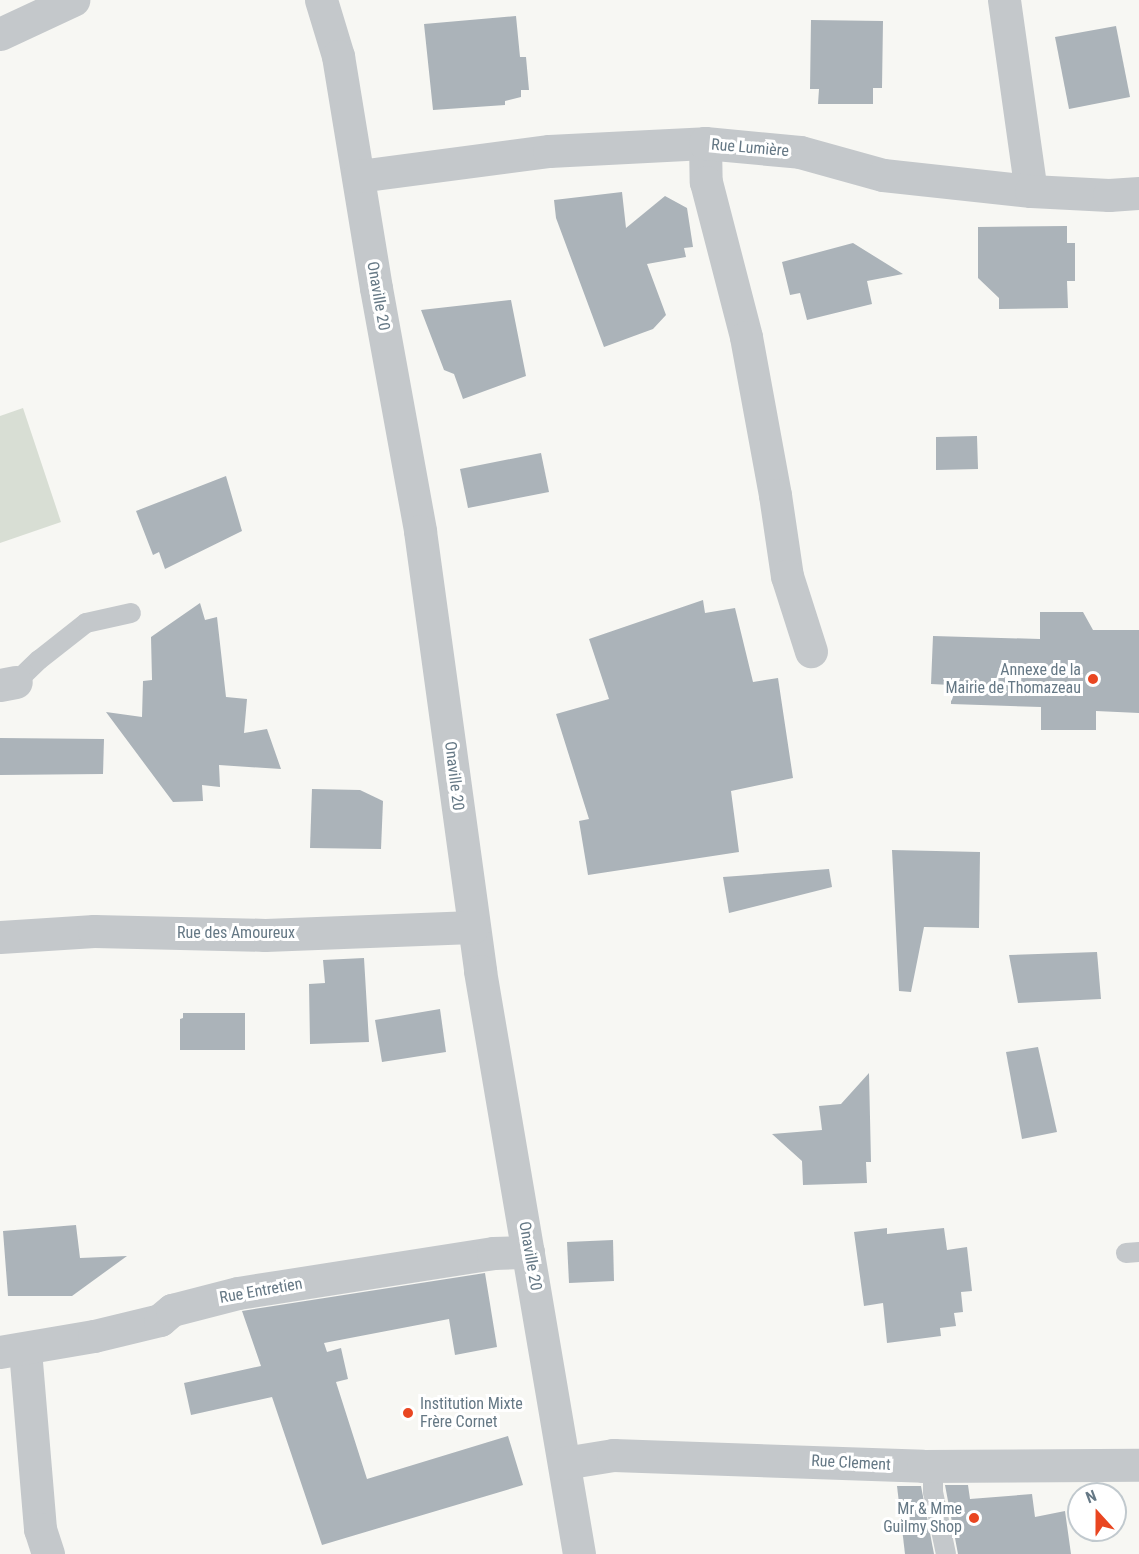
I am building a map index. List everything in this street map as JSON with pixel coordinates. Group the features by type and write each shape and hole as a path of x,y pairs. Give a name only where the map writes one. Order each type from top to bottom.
{"street":[{"path":"0,34 72,0"},
{"name":"Onaville 20","path":"321,0 338,56 376,288 434,615 473,927 579,1554"},
{"path":"1005,0 1031,191"},
{"path":"705,143 706,182 746,337 776,495 787,576 811,651"},
{"name":"Rue Lumière","path":"359,176 549,151 705,143 800,152 884,175 1031,191 1110,195 1139,193"},
{"name":"Rue des Amoureux","path":"0,937 94,931 266,935 473,927"},
{"name":"Rue Entretien","path":"12,1351 160,1320 172,1310 238,1293 493,1253 528,1252"},
{"path":"12,1351 40,1529 48,1554"},
{"name":"Rue Clement","path":"564,1463 613,1455 933,1466 1139,1465"}],"lane":[{"path":"8,683 86,623 131,613"},
{"path":"933,1466 933,1492 946,1554"}],"shaded area":[{"path":"23,408 61,522 0,543 0,416"}],"building":[{"path":"516,16 520,57 526,57 529,90 521,90 521,97 505,101 505,105 433,110 424,24"},
{"path":"811,20 883,21 882,88 873,88 873,104 818,104 819,89 810,89"},
{"path":"1116,26 1130,97 1069,109 1055,37"},
{"path":"622,192 626,228 665,196 687,208 693,247 684,248 686,257 647,264 666,315 653,329 604,347 556,218 554,200"},
{"path":"1067,226 1067,243 1075,243 1075,281 1067,281 1068,308 999,309 999,298 978,278 978,227"},
{"path":"853,243 903,274 867,281 872,304 807,320 800,293 790,295 782,262"},
{"path":"511,300 526,376 463,399 454,374 444,370 421,310"},
{"path":"977,436 978,469 936,470 936,437"},
{"path":"541,453 549,492 468,508 460,469"},
{"path":"226,476 242,531 165,569 159,552 153,555 136,511"},
{"path":"703,600 705,613 735,608 753,682 778,678 793,778 731,791 739,852 588,875 579,821 589,819 556,714 609,699 589,639"},
{"path":"200,603 205,620 217,617 226,697 247,699 244,733 267,729 281,769 219,765 220,787 202,785 203,801 173,802 106,712 142,717 143,681 152,680 151,637"},
{"path":"1040,612 1083,612 1093,630 1139,630 1139,713 1096,711 1096,730 1041,730 1041,707 951,704 951,685 931,684 933,636 1040,639"},
{"path":"0,738 104,739 103,774 0,775"},
{"path":"312,789 360,790 383,801 381,849 310,848"},
{"path":"892,850 980,852 979,928 924,927 911,992 899,991"},
{"path":"829,869 832,887 729,913 723,877"},
{"path":"1097,952 1101,999 1018,1003 1009,955"},
{"path":"364,958 369,1042 310,1044 309,984 325,983 323,960"},
{"path":"440,1009 446,1052 382,1062 375,1020"},
{"path":"183,1013 245,1013 245,1050 180,1050 180,1019 183,1018"},
{"path":"1038,1047 1057,1132 1022,1139 1006,1052"},
{"path":"869,1073 871,1162 866,1162 867,1183 803,1185 802,1161 772,1134 822,1130 819,1106 841,1104"},
{"path":"76,1225 80,1258 127,1256 72,1296 8,1296 3,1231"},
{"path":"887,1228 887,1234 944,1228 947,1250 967,1247 972,1291 961,1292 963,1312 954,1313 956,1326 940,1328 941,1336 887,1343 883,1303 864,1306 854,1232"},
{"path":"613,1240 614,1281 569,1283 567,1242"},
{"path":"485,1273 497,1347 455,1355 449,1319 324,1343 327,1352 341,1348 348,1379 336,1382 367,1479 508,1436 523,1485 322,1545 272,1397 191,1415 184,1383 261,1366 242,1311"},
{"path":"945,1485 968,1485 970,1499 1032,1494 1035,1517 1065,1511 1067,1542 1069,1542 1071,1554 958,1554"},
{"path":"897,1486 921,1486 934,1554 905,1554"}],"place":[{"name":"Annexe de la Mairie de Thomazeau","path":"1093,679"},
{"name":"Institution Mixte Frère Cornet","path":"408,1413"},
{"name":"Mr & Mme Guilmy Shop","path":"974,1518"}]}
